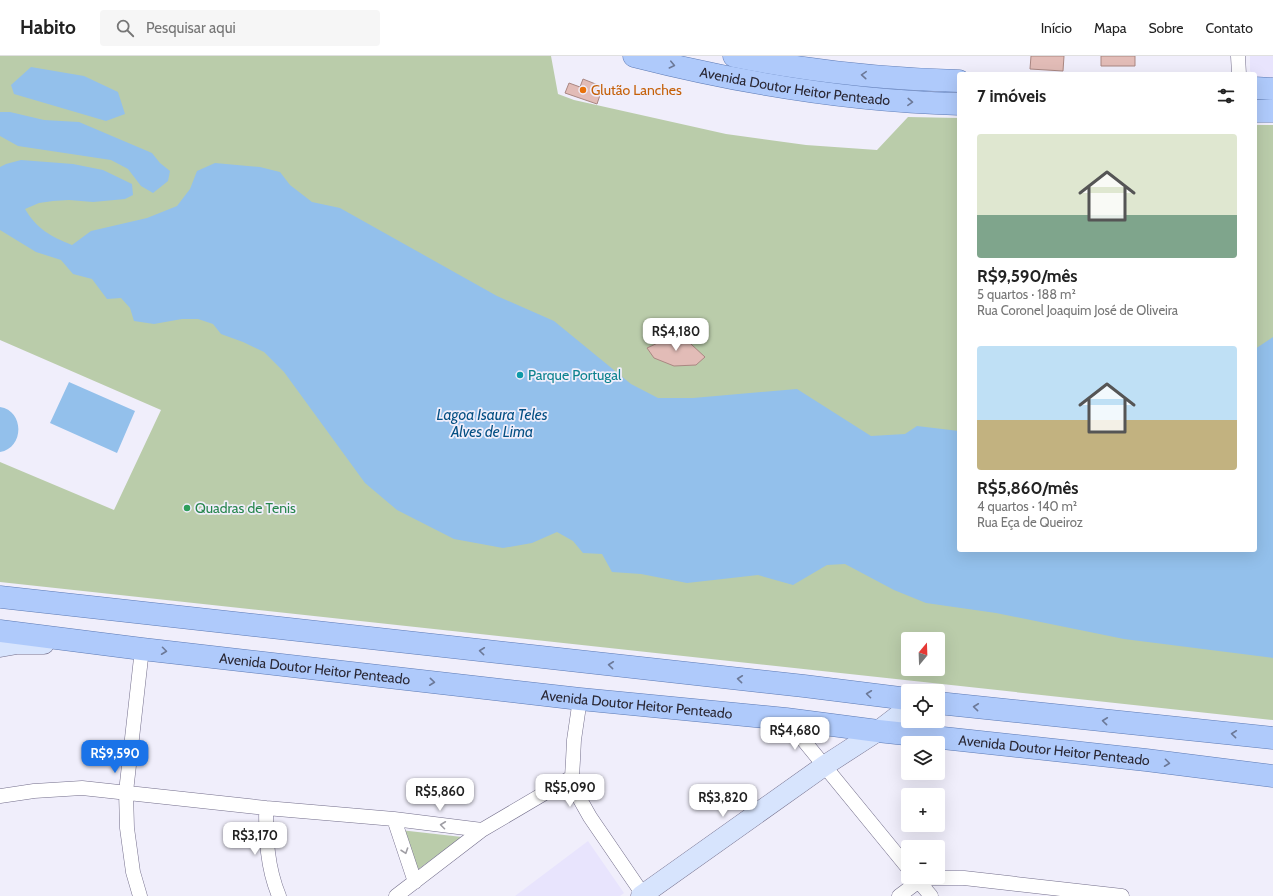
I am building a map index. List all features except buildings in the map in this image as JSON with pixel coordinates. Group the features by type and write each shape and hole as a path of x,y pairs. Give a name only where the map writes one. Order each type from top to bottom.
{"main road":[{"name":"Avenida Doutor Heitor Penteado","path":"634,56 715,75 771,86 884,100 957,104"},
{"name":"Avenida Doutor Heitor Penteado","path":"734,56 804,69 845,74 957,81"},
{"path":"1257,88 1273,89"},
{"path":"1257,111 1273,112"},
{"path":"0,596 901,698"},
{"name":"Avenida Doutor Heitor Penteado","path":"0,631 142,649 580,699 786,720 922,736"},
{"path":"0,647 17,644 100,643"},
{"path":"945,704 1273,738"},
{"path":"647,896 828,770 901,713"},
{"path":"828,770 879,742 893,737 901,737"},
{"name":"Avenida Doutor Heitor Penteado","path":"945,738 1139,759 1273,776"}],"street":[{"path":"1238,56 1239,72"},
{"path":"140,896 133,872 127,828 126,792 142,649"},
{"path":"580,699 574,740 572,777 577,794 587,811 647,896"},
{"path":"786,720 901,859"},
{"path":"396,896 482,830 572,777"},
{"path":"0,796 34,791 82,788 266,808 394,819 482,830"},
{"path":"266,808 266,835 269,863 279,896"},
{"path":"394,819 415,882"},
{"path":"945,878 964,878 1089,894 1122,896"},
{"path":"899,896 912,884"},
{"path":"921,884 931,896"}],"shaded area":[{"path":"1250,56 1273,56 1273,83 1266,83 1257,76 1257,72 1250,71"},
{"path":"588,841 624,893 620,896 515,896"}],"green space":[{"name":"Parque Portugal","path":"0,56 551,56 558,94 574,100 726,134 806,145 877,150 908,117 957,118 957,552 1257,552 1257,125 1273,125 1273,720 0,582 0,462 114,510 161,410 0,340"},
{"path":"400,830 462,837 416,871"}],"water":[{"path":"31,67 84,76 118,92 125,114 106,121 14,94 11,85"},
{"path":"0,112 10,112 44,120 79,122 152,153 160,163 170,171 168,181 153,193 141,186 128,169 111,160 18,146 0,136"},
{"name":"Lagoa Isaura Teles Alves de Lima","path":"21,160 73,164 103,170 132,184 133,195 125,199 93,202 69,200 53,201 39,203 25,209 39,227 72,245 91,231 147,218 177,206 190,189 197,171 215,163 260,167 280,172 290,185 312,202 340,208 497,296 554,321 631,384 658,398 693,398 797,389 871,436 905,434 917,426 957,431 957,552 1257,552 1257,348 1273,337 1273,658 1124,639 996,613 926,603 894,590 845,564 827,565 793,585 758,575 687,583 641,574 612,572 602,554 583,553 573,541 557,532 532,543 503,548 454,539 397,510 365,483 284,372 264,352 221,334 213,324 198,319 182,319 154,324 134,321 130,308 121,298 107,299 92,279 73,274 61,260 36,252 0,230 0,167"},
{"path":"69,382 135,411 117,453 50,423"},
{"path":"0,407 8,410 14,415 18,430 14,444 8,449 0,452"}],"place":[{"name":"Glutão Lanches","path":"583,90"},
{"name":"Parque Portugal","path":"520,375"},
{"name":"Quadras de Tenis","path":"187,508"}]}
